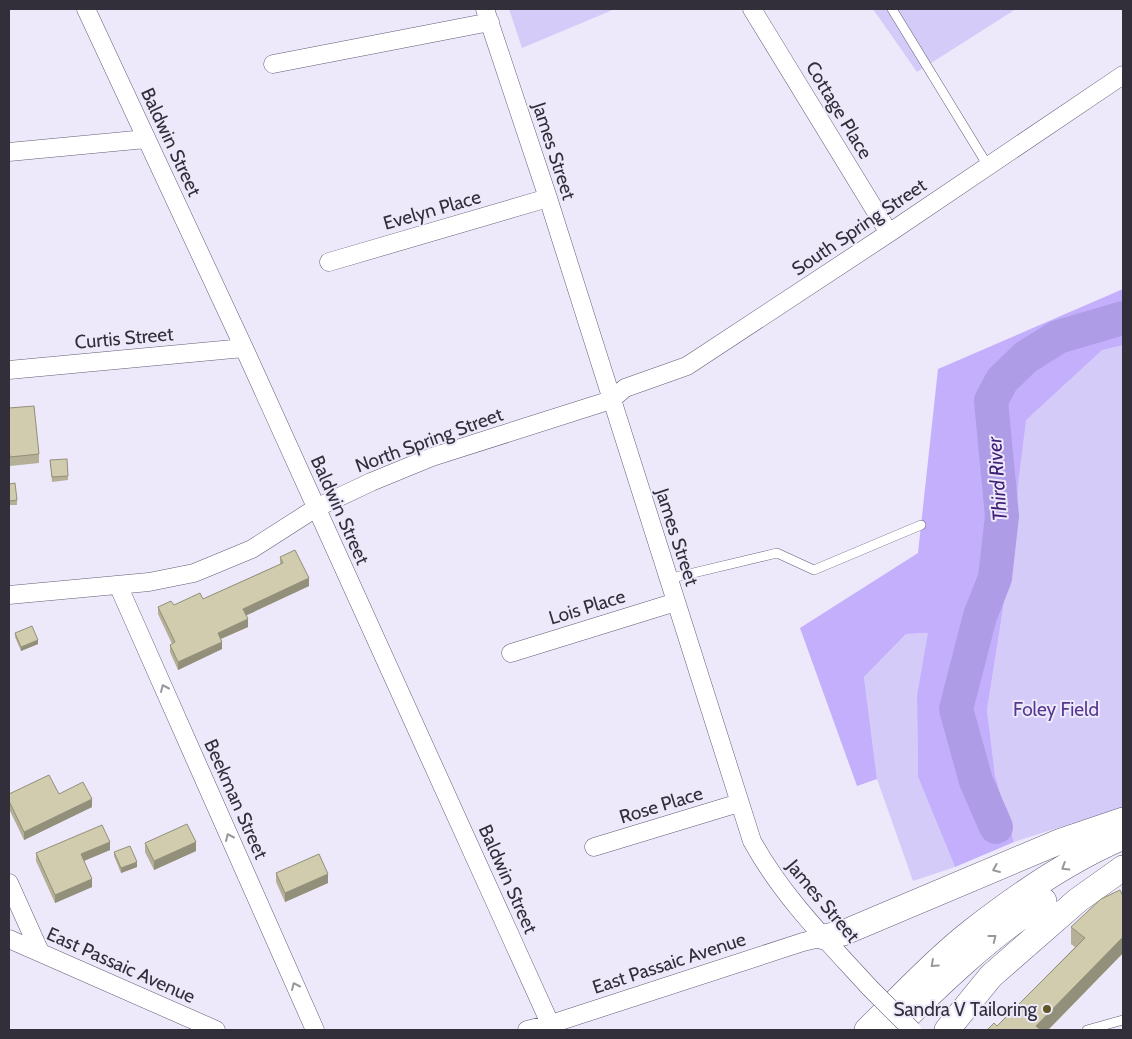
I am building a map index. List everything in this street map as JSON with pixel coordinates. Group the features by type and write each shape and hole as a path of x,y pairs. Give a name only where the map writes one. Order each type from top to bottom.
{"main road":[{"path":"824,937 843,933 1061,841 1123,820"},
{"path":"866,1030 931,967 972,931 1020,896 1070,864 1123,837"},
{"path":"893,1030 944,980 1007,928 1046,900 1123,852"},
{"path":"947,1030 991,976 1078,900 1123,868"}],"street":[{"name":"Baldwin Street","path":"86,9 244,348 552,1027"},
{"name":"Cottage Place","path":"752,9 889,233"},
{"path":"273,64 488,16"},
{"name":"James Street","path":"488,16 548,198 752,841 764,863 824,937 870,988 912,1030"},
{"name":"South Spring Street","path":"611,400 625,388 686,366 889,233 1123,75"},
{"path":"9,152 146,139"},
{"name":"Evelyn Place","path":"329,262 548,198"},
{"name":"Curtis Street","path":"9,370 244,348"},
{"name":"North Spring Street","path":"9,595 149,582 194,573 252,549 316,508 372,482 432,458 611,400"},
{"name":"Beekman Street","path":"118,585 315,1030"},
{"name":"Lois Place","path":"511,653 676,602"},
{"name":"Rose Place","path":"594,847 739,803"},
{"path":"9,883 40,952"},
{"name":"East Passaic Avenue","path":"527,1030 552,1027 803,942 824,937"},
{"name":"East Passaic Avenue","path":"9,939 216,1030"}],"lane":[{"path":"892,9 988,166"},
{"path":"668,579 777,553 814,570 921,525"},
{"path":"1087,1030 1103,1029 1123,1020"}],"green space":[{"path":"509,9 615,9 522,48"},
{"path":"873,9 1016,9 917,72"},
{"name":"Foley Field","path":"1123,332 1123,807 1014,842 995,775 987,710 1016,527 999,394"},
{"path":"929,633 917,695 918,777 955,867 913,881 877,779 864,677 906,634"}],"shaded area":[{"path":"1123,289 1123,345 1102,350 1026,420 1018,484 1016,527 987,710 995,775 1014,842 955,867 918,777 917,695 928,633 906,634 864,677 877,779 857,786 800,628 918,553 938,369"}],"building":[{"path":"34,406 39,454 10,457 9,408"},
{"path":"67,459 68,476 52,477 50,460"},
{"path":"15,483 17,500 9,501 9,484"},
{"path":"295,550 309,578 243,609 248,619 218,633 222,642 178,662 170,645 175,642 158,607 171,601 174,605 200,593 203,599 283,563 280,557"},
{"path":"32,626 38,640 21,647 15,633"},
{"path":"49,775 59,794 83,782 92,799 24,832 9,801 9,794"},
{"path":"187,824 196,842 154,861 145,843"},
{"path":"102,825 110,842 81,854 92,879 55,895 36,853"},
{"path":"130,846 137,862 121,868 114,852"},
{"path":"319,854 328,874 285,893 276,873"},
{"path":"1120,890 1123,896 1123,937 1036,1026 1041,1030 987,1030 994,1023 997,1026 1085,938 1071,927 1101,899"}],"waterway":[{"name":"Third River","path":"996,827 976,781 956,709 980,616 995,578 1002,516 991,401 1002,380 1026,357 1058,337 1123,318"}],"place":[{"name":"Sandra V Tailoring","path":"1047,1009"}]}
